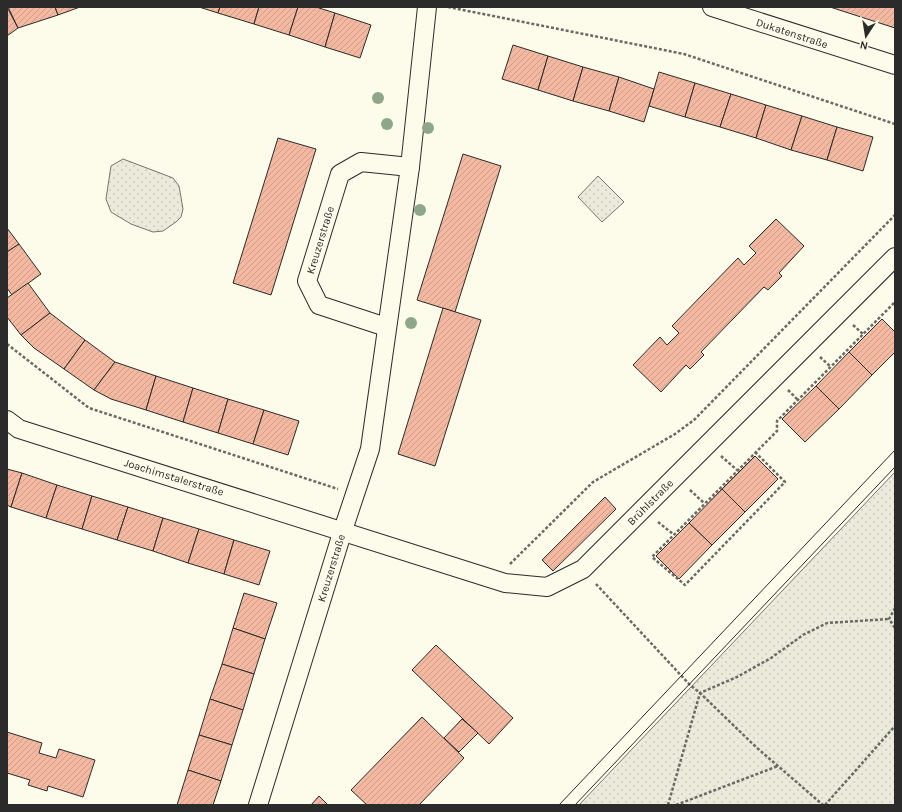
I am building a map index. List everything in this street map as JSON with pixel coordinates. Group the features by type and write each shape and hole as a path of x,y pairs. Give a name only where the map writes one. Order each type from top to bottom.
{"street":[{"name":"Kreuzerstraße","path":"258,805 354,495 370,449 386,327 410,167 427,7"},
{"name":"Dukatenstraße","path":"712,7 895,66"},
{"name":"Kreuzerstraße","path":"386,327 319,306 307,281 340,174 361,162 410,167"},
{"name":"Brühlstraße","path":"343,530 505,583 547,587 583,569 895,256"},
{"name":"Joachimstalerstraße","path":"7,420 19,429 343,530"}],"path":[{"path":"448,7 684,54 895,124"},
{"path":"508,566 593,482 675,434 694,420 895,215"},
{"path":"755,452 785,482 685,585 652,557 755,452 777,431 777,421 895,302"},
{"path":"856,327 863,334"},
{"path":"7,344 89,408 354,495"},
{"path":"825,361 831,367"},
{"path":"792,394 798,400"},
{"path":"583,569 673,668 756,747 824,805 895,726"},
{"path":"888,619 895,608"},
{"path":"700,693 737,678 771,658 802,635 827,623 888,619"},
{"path":"888,619 895,628"},
{"path":"668,805 700,693"},
{"path":"676,805 779,766"}],"shaded area":[{"path":"123,159 173,178 179,186 183,209 181,217 163,231 153,232 131,224 111,212 106,199 111,166"},
{"path":"598,176 624,202 602,222 578,197"},
{"path":"895,472 895,805 579,805"}],"building":[{"path":"7,7 18,28 7,36"},
{"path":"8,7 55,7 58,15 18,28"},
{"path":"55,7 80,7 58,15"},
{"path":"199,7 220,7 218,13"},
{"path":"220,7 259,7 254,24 218,13"},
{"path":"259,7 298,7 289,35 254,24"},
{"path":"298,7 316,7 335,13 325,47 289,35"},
{"path":"830,7 895,7 895,28"},
{"path":"335,13 371,25 360,58 325,47"},
{"path":"513,45 548,56 538,90 502,79"},
{"path":"548,56 583,67 573,101 538,90"},
{"path":"583,67 619,77 609,111 573,101"},
{"path":"659,72 695,83 685,117 649,106"},
{"path":"619,77 654,89 644,122 609,111"},
{"path":"695,83 731,94 720,127 685,117"},
{"path":"731,94 766,105 756,138 720,127"},
{"path":"766,105 802,116 791,150 756,138"},
{"path":"802,116 837,127 827,160 791,150"},
{"path":"837,127 873,137 863,171 827,160"},
{"path":"278,138 316,149 271,295 233,283"},
{"path":"463,154 501,166 455,312 417,300"},
{"path":"776,219 804,246 779,273 782,276 768,290 764,287 701,352 704,355 690,369 686,365 661,392 633,365 660,337 667,345 679,333 672,326 738,258 744,265 756,253 749,246"},
{"path":"7,228 19,244 7,252"},
{"path":"19,244 41,274 12,295 7,288 7,252"},
{"path":"28,283 50,313 21,335 7,317 7,298"},
{"path":"443,308 481,320 435,466 398,454"},
{"path":"50,313 85,340 64,369 34,348 21,335"},
{"path":"882,319 895,332 895,352 872,375 849,352"},
{"path":"85,340 115,362 94,390 64,369"},
{"path":"849,352 872,375 839,409 816,386"},
{"path":"115,362 156,376 146,410 111,399 94,390"},
{"path":"156,376 193,388 183,422 146,410"},
{"path":"816,386 839,409 805,442 782,419"},
{"path":"193,388 228,399 218,433 183,422"},
{"path":"228,399 264,410 253,444 218,433"},
{"path":"264,410 299,421 288,455 253,444"},
{"path":"755,456 778,479 745,512 722,489"},
{"path":"7,469 22,473 11,507 7,505"},
{"path":"22,473 57,485 46,518 11,507"},
{"path":"57,485 92,496 82,529 46,518"},
{"path":"722,489 745,512 712,545 689,523"},
{"path":"92,496 128,507 117,540 82,529"},
{"path":"605,497 616,509 553,571 542,560"},
{"path":"128,507 163,518 153,551 117,540"},
{"path":"163,518 199,529 188,563 153,551"},
{"path":"689,523 712,545 679,579 656,556"},
{"path":"199,529 234,540 224,574 188,563"},
{"path":"234,540 270,551 259,585 224,574"},
{"path":"244,593 277,603 265,639 233,628"},
{"path":"233,628 265,639 254,674 222,664"},
{"path":"436,645 513,718 489,744 412,670"},
{"path":"222,664 254,674 243,710 210,699"},
{"path":"210,699 243,710 232,745 199,735"},
{"path":"422,717 464,758 419,805 367,805 351,790"},
{"path":"462,719 478,733 459,752 444,738"},
{"path":"7,732 42,743 39,753 56,758 59,749 95,760 83,797 48,786 47,791 28,785 30,780 7,773"},
{"path":"199,735 232,745 221,781 188,770"},
{"path":"188,770 221,781 213,805 177,805"},
{"path":"319,796 328,805 311,805"}],"tram line":[{"path":"559,805 895,450"},
{"path":"575,805 895,467"}]}
